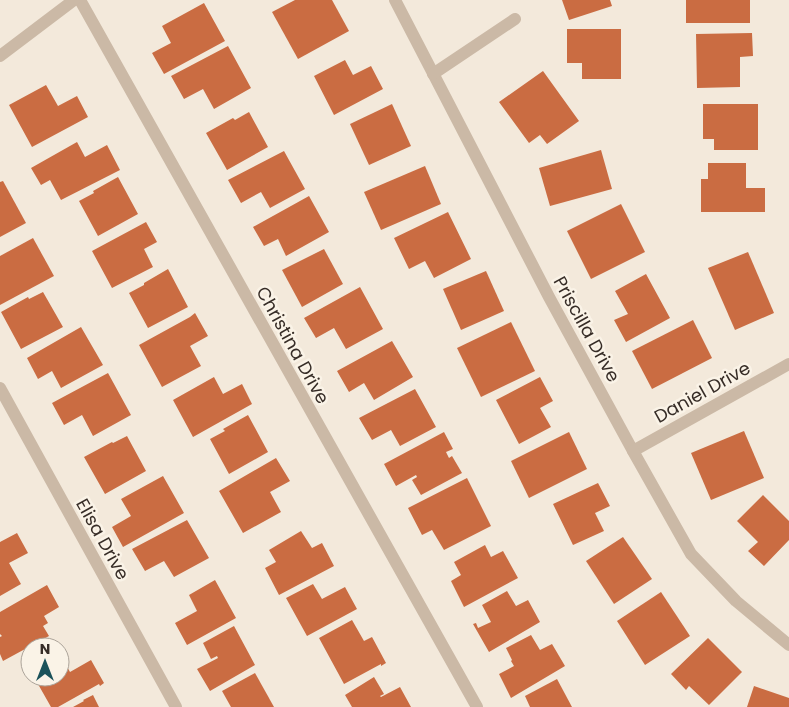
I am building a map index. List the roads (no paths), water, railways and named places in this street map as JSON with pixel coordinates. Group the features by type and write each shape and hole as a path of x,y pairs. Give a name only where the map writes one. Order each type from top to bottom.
{"street":[{"path":"0,56 74,0"},
{"name":"Christina Drive","path":"80,0 477,707"},
{"name":"Priscilla Drive","path":"395,0 549,297 691,554 736,602 789,645"},
{"path":"433,74 514,19"},
{"name":"Daniel Drive","path":"633,451 789,364"},
{"name":"Elisa Drive","path":"0,388 176,707"}]}
